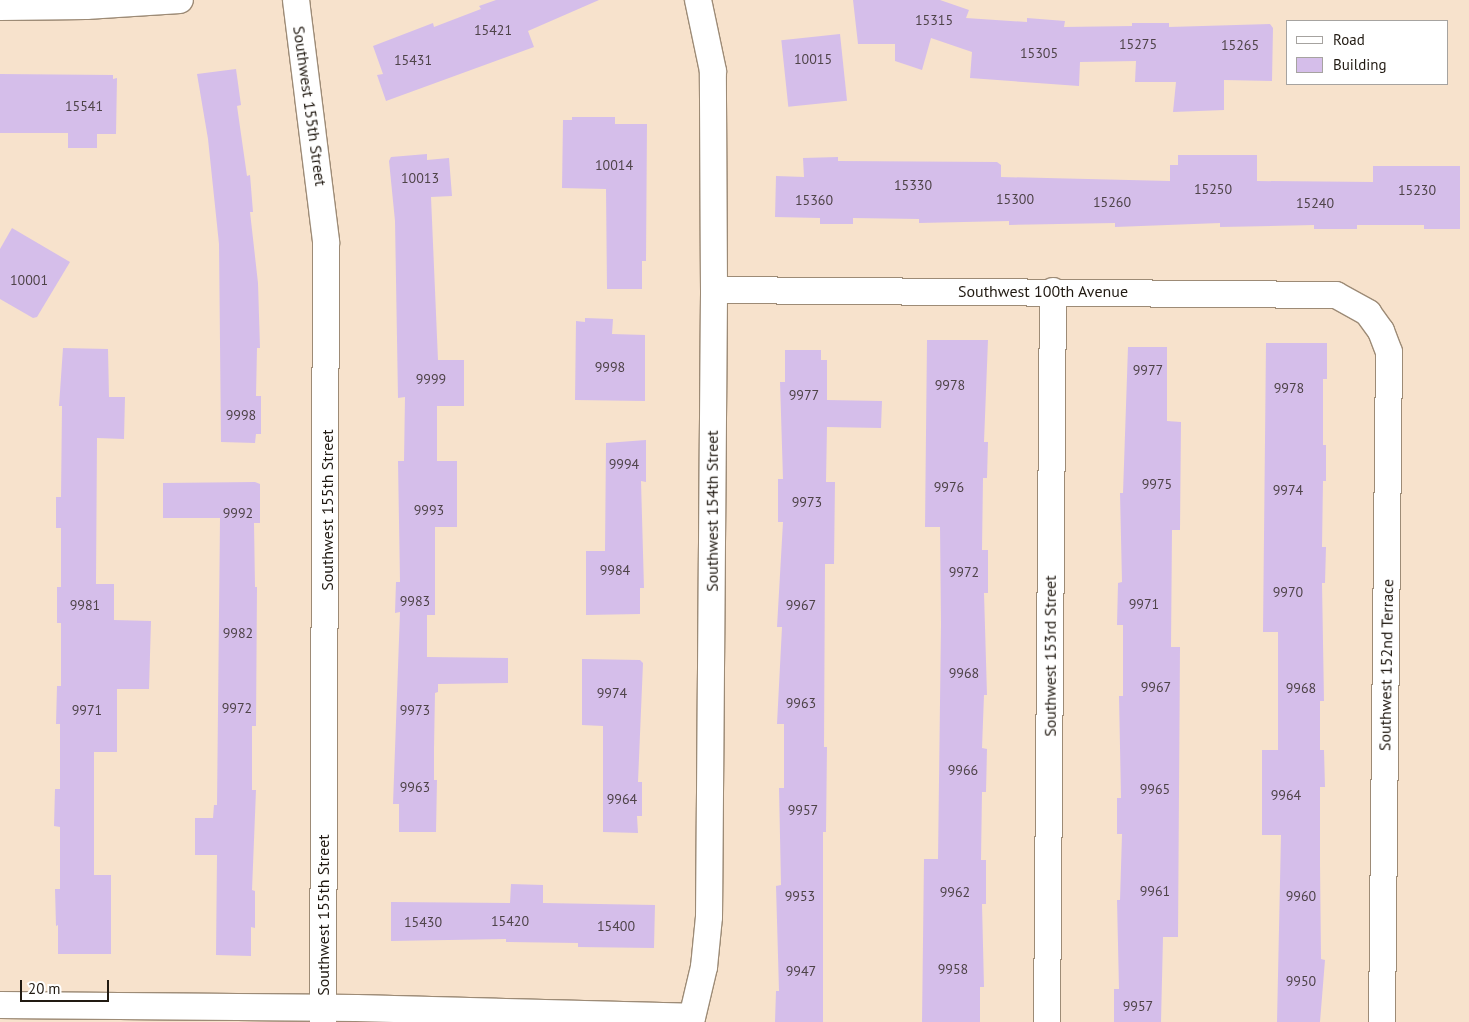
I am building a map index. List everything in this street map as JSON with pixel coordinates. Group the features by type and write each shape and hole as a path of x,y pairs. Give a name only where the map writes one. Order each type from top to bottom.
{"street":[{"path":"0,7 86,6 180,0"},
{"name":"Southwest 155th Street","path":"296,0 326,242 323,1015"},
{"name":"Southwest 154th Street","path":"691,1020 704,967 709,916 714,290 714,71 698,0"},
{"name":"Southwest 100th Avenue","path":"714,290 1053,291 1336,295 1368,313"},
{"name":"Southwest 153rd Street","path":"1047,1022 1053,291"},
{"name":"Southwest 152nd Terrace","path":"1368,313 1381,331 1389,352 1382,1022"},
{"path":"0,1005 323,1015 691,1020"}],"building":[{"path":"496,0 599,0 528,31 534,47 386,101 377,75 383,74 373,46 433,23 434,27 481,9 479,6"},
{"path":"853,0 940,0 969,10 966,18 1027,22 1027,18 1065,21 1064,27 1132,26 1132,23 1169,23 1169,27 1270,24 1273,28 1272,81 1224,80 1224,110 1173,112 1176,82 1135,82 1136,61 1080,62 1079,86 970,78 972,52 931,38 922,70 895,61 895,44 858,44"},
{"path":"840,34 847,101 788,107 781,40"},
{"path":"236,69 241,105 237,106 247,176 250,175 253,212 250,212 258,283 260,348 257,348 256,396 261,396 261,434 256,434 255,443 221,442 219,244 208,139 197,74"},
{"path":"0,74 113,75 113,79 117,78 116,134 97,134 97,148 68,148 68,133 0,133"},
{"path":"572,117 615,117 615,124 647,124 646,261 642,261 642,289 607,289 606,189 562,188 563,120 572,120"},
{"path":"427,154 427,160 449,158 452,196 431,197 438,360 464,360 464,406 437,406 437,461 457,461 457,527 435,527 435,615 427,615 427,657 508,658 508,683 438,684 438,692 435,693 434,749 434,780 437,780 436,832 399,832 399,804 393,804 400,612 395,613 396,582 400,582 398,461 404,461 405,397 398,398 395,221 389,161 391,157"},
{"path":"1178,155 1257,155 1257,181 1373,182 1373,166 1460,166 1460,229 1424,229 1424,225 1357,225 1357,229 1314,229 1314,225 1220,227 1220,223 1115,227 1115,223 1009,225 1009,221 919,223 919,219 853,218 853,224 820,224 820,218 775,217 776,176 804,177 803,158 838,157 838,161 997,162 1001,165 1001,177 1170,181 1170,165 1178,165"},
{"path":"12,228 70,262 37,317 33,318 0,299 0,249"},
{"path":"585,318 613,319 612,334 645,335 645,401 575,400 576,321 585,322"},
{"path":"927,340 988,340 984,442 988,442 987,478 983,478 982,550 988,550 988,593 984,593 987,695 984,695 982,748 987,749 986,792 982,792 981,860 986,860 986,904 982,904 984,987 980,987 980,1022 922,1022 924,859 938,859 941,624 940,527 925,527"},
{"path":"1266,343 1327,343 1327,379 1323,379 1323,445 1326,445 1326,481 1323,481 1322,547 1326,547 1325,583 1322,583 1324,701 1320,701 1320,750 1324,750 1325,787 1320,787 1321,959 1325,960 1320,1022 1277,1022 1281,835 1262,835 1262,750 1278,750 1278,632 1263,632"},
{"path":"1128,347 1167,347 1167,421 1181,422 1180,530 1172,530 1171,647 1180,647 1178,937 1163,937 1161,1022 1114,1022 1114,989 1119,989 1117,900 1120,900 1122,834 1117,834 1117,798 1121,798 1119,696 1123,696 1123,625 1117,625 1118,583 1122,582 1120,493 1123,493"},
{"path":"63,348 108,349 109,397 125,397 124,439 97,438 96,584 114,584 114,620 151,621 149,689 117,689 117,752 94,752 94,875 111,875 111,954 58,954 55,889 60,889 60,827 54,826 55,789 60,789 60,724 56,724 57,686 61,686 61,623 57,623 57,587 61,587 61,528 56,528 56,497 61,497 62,406 59,406"},
{"path":"785,350 821,350 821,360 827,360 827,400 882,401 881,428 827,427 826,482 835,482 834,564 825,564 824,747 827,747 826,832 823,832 823,1022 775,1022 776,991 779,991 776,886 781,885 779,788 784,788 784,724 777,724 782,627 777,627 783,522 778,522 778,479 783,479 780,382 785,382"},
{"path":"646,440 646,482 641,481 644,588 640,588 640,614 586,615 586,551 605,551 606,443"},
{"path":"255,482 260,484 260,523 254,523 255,587 257,587 256,726 252,726 252,790 256,790 252,890 255,891 255,928 251,927 251,956 216,955 217,855 195,855 195,818 213,818 214,805 217,805 220,518 163,518 163,483"},
{"path":"582,659 640,660 643,663 638,782 642,782 642,816 637,816 638,833 603,832 603,726 582,725"},
{"path":"511,884 543,885 543,903 655,905 654,948 578,947 578,943 506,942 506,939 391,941 391,902 510,903"}]}
